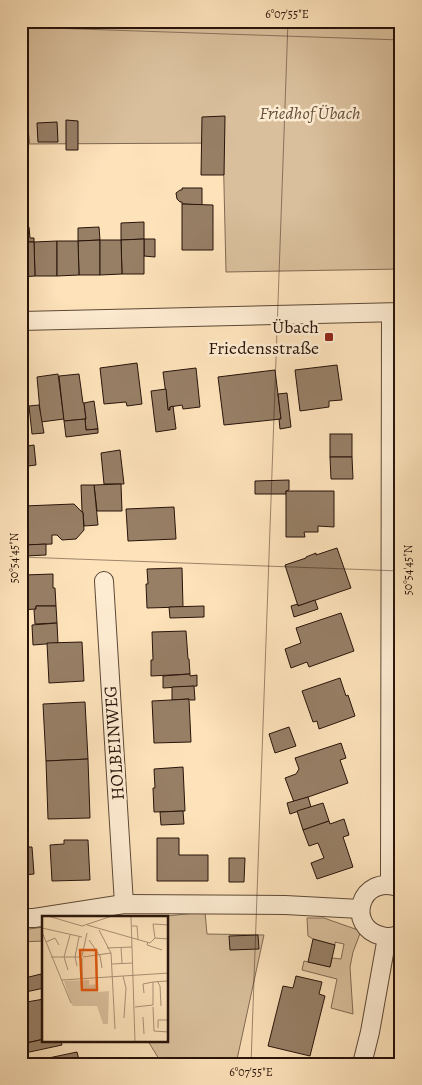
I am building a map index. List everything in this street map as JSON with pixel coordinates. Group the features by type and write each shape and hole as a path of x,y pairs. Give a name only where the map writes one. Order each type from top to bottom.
{"street":[{"path":"21,321 396,313 396,886 382,885 372,888 363,898 360,909 362,920 368,929 376,935 394,935 362,1064"},
{"name":"HOLBEINWEG","path":"104,581 124,904"},
{"path":"47,916 124,904 285,905 360,909"},
{"path":"21,918 42,917"}],"green space":[{"name":"Friedhof Übach","path":"21,21 401,21 401,269 226,272 223,143 21,144"},
{"path":"205,912 207,934 264,935 236,1064 162,1064 149,1042 169,1042 169,916 167,916"},
{"path":"307,918 324,918 361,931 353,952 350,967 353,1014 331,1008 337,979 302,970 304,961 330,967 332,958 341,959 344,944 335,942 335,945 308,936"},
{"path":"42,927 42,941 21,942 21,930"}],"building":[{"path":"225,116 224,175 201,175 202,117"},
{"path":"66,120 78,121 78,150 66,150"},
{"path":"57,122 58,142 38,142 37,123"},
{"path":"21,123 28,123 29,143 21,143"},
{"path":"182,188 202,188 202,205 182,204 177,199 176,193 182,190"},
{"path":"182,204 213,205 213,250 182,250"},
{"path":"144,222 144,239 121,240 121,223"},
{"path":"21,227 29,227 30,238 34,238 34,242 21,242"},
{"path":"99,227 100,240 78,241 78,228"},
{"path":"144,239 155,239 155,257 144,256"},
{"path":"144,239 144,274 122,274 121,240"},
{"path":"100,240 100,275 79,275 78,241"},
{"path":"100,240 121,240 122,274 100,275"},
{"path":"57,241 57,276 35,276 34,242"},
{"path":"57,241 78,241 79,275 57,276"},
{"path":"21,242 34,242 35,276 21,277"},
{"path":"137,363 142,404 127,406 126,402 104,404 100,368"},
{"path":"337,365 342,400 329,401 329,407 300,411 295,370"},
{"path":"196,368 200,407 183,409 182,405 170,407 170,410 168,410 163,372"},
{"path":"275,370 281,419 224,425 218,377"},
{"path":"58,374 64,419 41,422 37,377"},
{"path":"79,374 86,419 64,421 59,376"},
{"path":"166,389 168,410 173,406 176,429 156,432 151,391"},
{"path":"287,393 291,427 280,429 279,419 281,419 278,394"},
{"path":"94,401 98,429 86,430 84,403"},
{"path":"39,405 44,433 32,434 29,406"},
{"path":"85,419 86,430 98,429 98,433 66,437 64,421"},
{"path":"330,434 352,434 352,457 330,457"},
{"path":"34,445 36,465 21,467 21,447"},
{"path":"120,450 124,484 104,484 101,453"},
{"path":"330,457 352,457 353,479 331,479"},
{"path":"289,480 289,490 286,491 286,494 255,494 255,481"},
{"path":"121,484 122,511 97,511 94,485"},
{"path":"81,485 94,485 98,525 84,526"},
{"path":"286,491 334,491 334,527 318,526 318,532 304,532 305,537 286,537"},
{"path":"74,504 83,513 84,530 76,539 62,540 57,535 52,535 52,544 25,545 21,542 21,518 24,515 24,506"},
{"path":"174,507 176,539 128,541 126,509"},
{"path":"46,544 46,555 25,556 25,545"},
{"path":"337,548 351,588 298,606 285,565 316,553 316,555"},
{"path":"182,568 183,607 147,608 147,569"},
{"path":"53,574 56,606 36,606 36,609 21,610 21,591 25,591 24,575"},
{"path":"315,600 318,609 294,617 291,606 298,604 298,606"},
{"path":"36,606 56,606 57,623 35,624 34,610"},
{"path":"204,606 204,617 170,618 169,607"},
{"path":"341,613 354,651 309,667 307,662 291,668 285,649 301,643 296,628"},
{"path":"57,623 58,643 33,645 32,625"},
{"path":"186,631 190,674 151,676 151,660 153,660 152,632"},
{"path":"82,642 84,681 49,683 47,643"},
{"path":"190,674 190,676 197,675 197,686 163,688 163,676"},
{"path":"340,678 355,716 319,729 317,721 313,722 302,691"},
{"path":"194,686 195,700 172,700 172,687"},
{"path":"189,699 191,742 154,743 152,701"},
{"path":"85,702 88,759 46,761 43,704"},
{"path":"289,727 296,746 275,753 269,734"},
{"path":"341,743 346,758 340,760 348,783 294,802 285,778 296,774 299,769 295,758"},
{"path":"88,759 90,818 48,819 46,761"},
{"path":"183,767 185,811 154,812 154,769"},
{"path":"308,797 311,807 290,814 287,803"},
{"path":"323,803 329,821 303,830 297,811"},
{"path":"183,811 184,824 161,825 160,812"},
{"path":"344,819 349,835 343,837 353,867 317,879 311,863 324,858 318,843 309,846 303,830 329,821 330,824"},
{"path":"157,838 179,838 179,855 208,855 208,881 157,881"},
{"path":"64,840 88,840 90,880 52,881 50,845 64,844"},
{"path":"21,847 32,847 34,874 24,875"},
{"path":"229,858 245,858 244,882 229,882"},
{"path":"258,935 259,949 230,950 229,936"},
{"path":"313,939 335,945 330,967 308,962"},
{"path":"41,974 42,988 21,993 21,979"},
{"path":"296,976 322,982 319,994 325,996 310,1056 268,1046 283,986 293,988"},
{"path":"42,999 42,1039 21,1044 21,1003"},
{"path":"42,1039 42,1042 61,1042 62,1045 25,1053 23,1044"},
{"path":"77,1052 80,1064 39,1064 39,1060"}],"place":[{"name":"Übach Friedensstraße","path":"329,337"}]}
